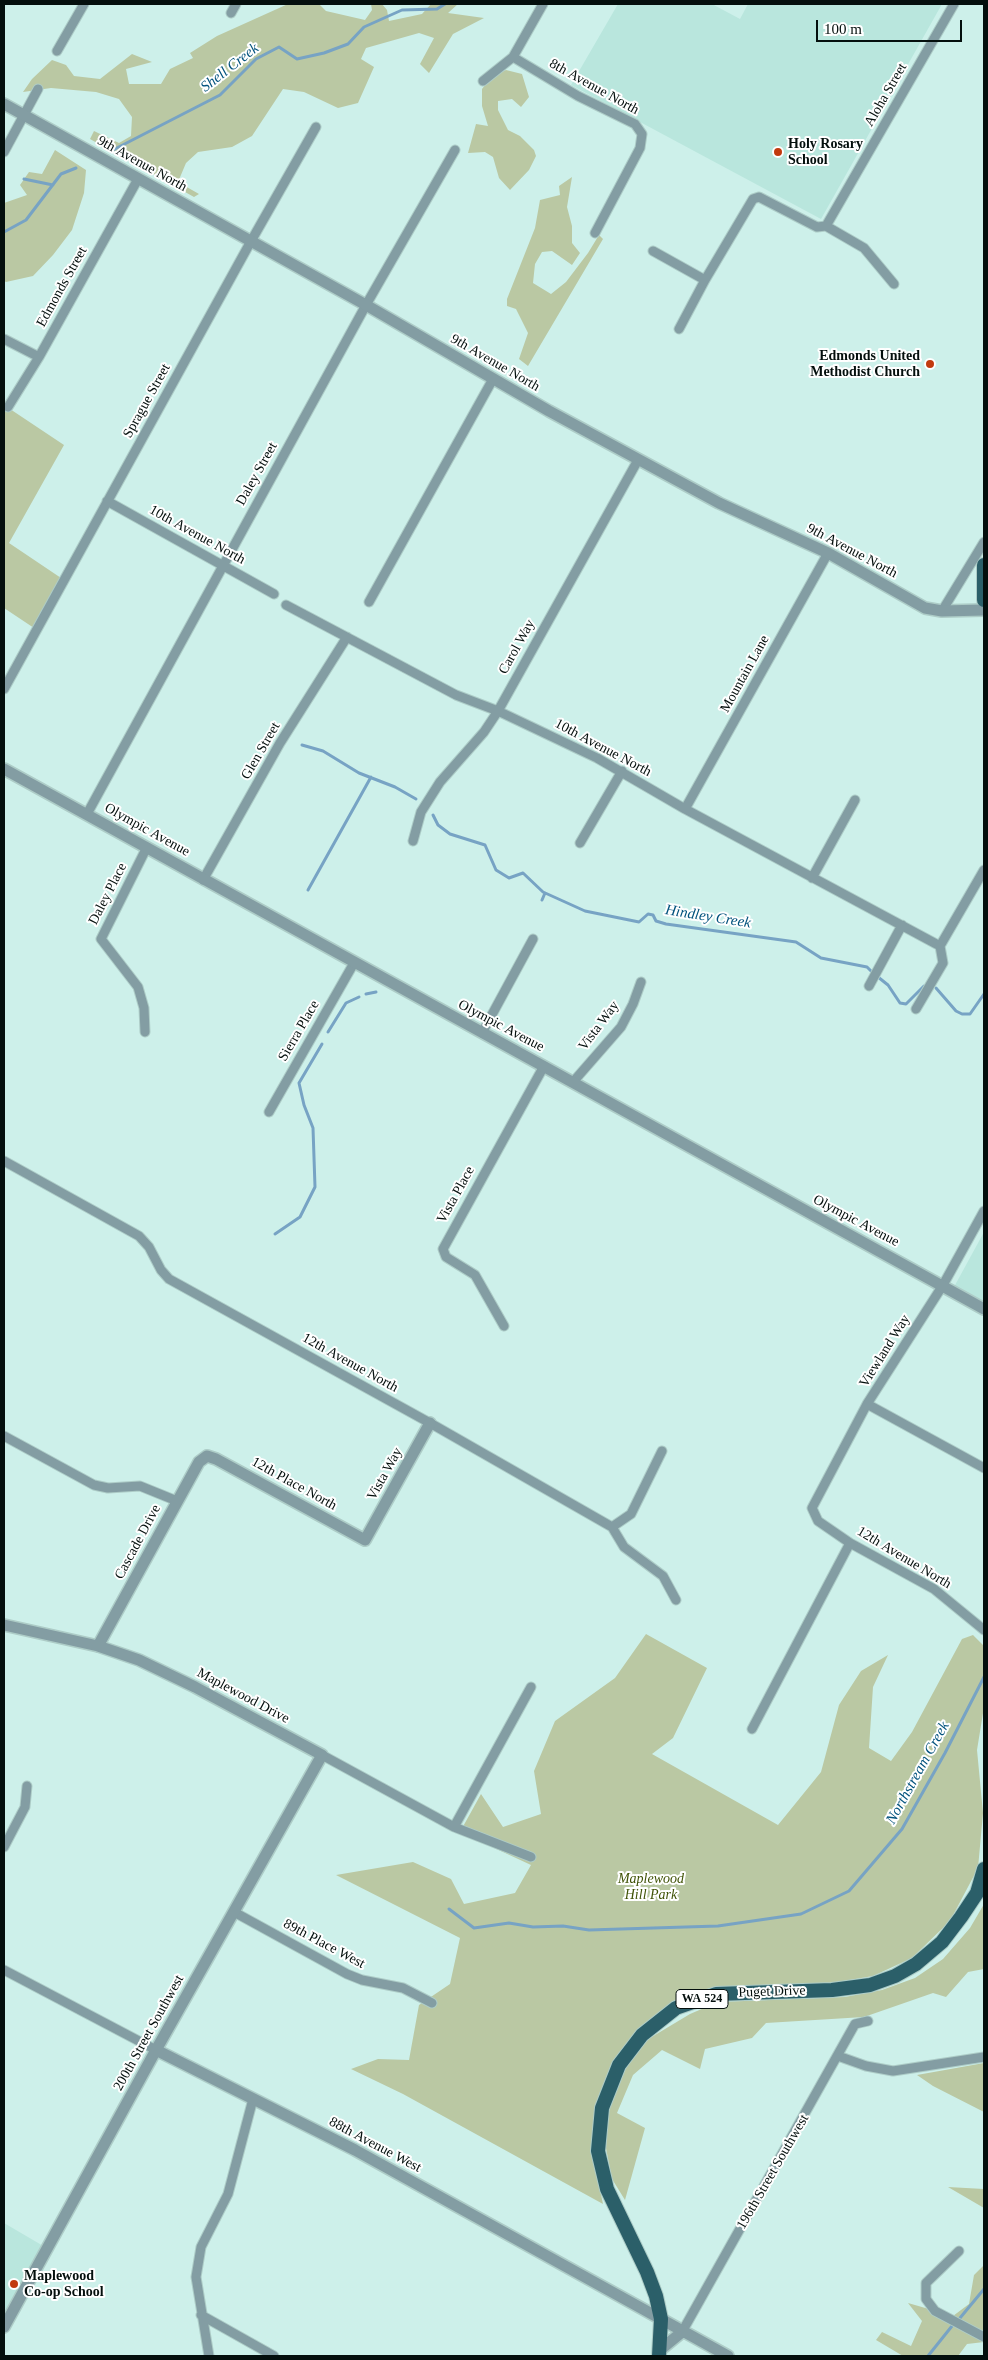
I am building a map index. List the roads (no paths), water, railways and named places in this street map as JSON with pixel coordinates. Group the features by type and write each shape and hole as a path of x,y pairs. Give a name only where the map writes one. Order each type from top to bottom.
{"main road":[{"path":"984,565 984,600"},
{"name":"Puget Drive","path":"661,2319 647,2272 607,2189 598,2151 602,2108 619,2065 642,2035 676,2008 716,1994 841,1989 870,1984 894,1976 916,1964 942,1942 977,1893 984,1869"},
{"name":"WA 524","path":"660,2353 661,2319"}],"street":[{"path":"58,51 84,4"},
{"path":"232,13 236,4"},
{"path":"483,81 513,57 543,4"},
{"name":"Aloha Street","path":"826,226 954,4"},
{"name":"8th Avenue North","path":"513,57 578,96 635,124 642,134 640,148 594,233"},
{"path":"4,152 38,89"},
{"name":"9th Avenue North","path":"4,104 719,504 828,553 926,608 942,611 984,610"},
{"name":"Sprague Street","path":"4,689 250,242 316,127"},
{"name":"Daley Street","path":"87,814 366,305 455,150"},
{"name":"Edmonds Street","path":"8,407 39,357 138,179"},
{"path":"679,329 705,280 753,199 759,197 817,227 826,226 864,248 894,284"},
{"path":"653,251 705,280"},
{"path":"4,339 39,357"},
{"path":"369,602 493,379"},
{"name":"Carol Way","path":"413,841 421,812 440,782 484,732 498,711 638,460"},
{"name":"10th Avenue North","path":"107,501 274,594"},
{"path":"942,611 984,542"},
{"name":"Mountain Lane","path":"686,809 828,553"},
{"name":"10th Avenue North","path":"286,605 456,695 498,711 622,771 686,809 940,946"},
{"name":"Glen Street","path":"203,880 280,743 347,638"},
{"name":"Olympic Avenue","path":"4,770 148,847 203,880 984,1309"},
{"path":"580,843 622,771"},
{"path":"812,878 856,800"},
{"name":"Daley Place","path":"145,1032 144,1008 138,987 101,939 148,847"},
{"path":"916,1009 944,963 940,946 984,870"},
{"path":"869,986 902,926"},
{"path":"482,1033 533,939"},
{"name":"Sierra Place","path":"269,1112 354,963"},
{"name":"Vista Way","path":"572,1082 621,1027 633,1004 641,982"},
{"name":"Vista Place","path":"504,1326 475,1275 446,1257 443,1249 544,1066"},
{"name":"12th Avenue North","path":"4,1161 139,1236 149,1247 161,1270 169,1279 430,1423 612,1527 624,1547 662,1576 676,1600"},
{"name":"Viewland Way","path":"812,1508 868,1404 942,1285 984,1211"},
{"path":"868,1404 984,1468"},
{"name":"Vista Way","path":"364,1540 430,1423"},
{"path":"4,1436 94,1485 108,1488 140,1486 154,1490 177,1501"},
{"path":"612,1527 631,1514 662,1451"},
{"name":"12th Place North","path":"207,1456 216,1459 364,1540"},
{"name":"Cascade Drive","path":"98,1646 199,1462 207,1456"},
{"name":"12th Avenue North","path":"812,1508 818,1521 850,1543 934,1589 984,1630"},
{"path":"752,1729 850,1543"},
{"name":"Maplewood Drive","path":"4,1625 98,1646 159,1669 454,1827 531,1857"},
{"path":"454,1827 531,1687"},
{"name":"200th Street Southwest","path":"4,2327 156,2050 322,1755"},
{"path":"4,1847 25,1807 27,1786"},
{"name":"89th Place West","path":"234,1912 354,1977 403,1988 432,2003"},
{"name":"88th Avenue West","path":"4,1970 156,2050 356,2150 728,2356"},
{"name":"196th Street Southwest","path":"682,2332 855,2024 868,2021"},
{"path":"838,2056 866,2066 894,2071 984,2057"},
{"path":"209,2356 196,2276 201,2247 228,2194 253,2098"},
{"path":"960,2251 926,2283 926,2299 935,2311 984,2337"},
{"path":"201,2315 274,2356"},
{"path":"660,2353 682,2332"}],"waterway":[{"name":"Shell Creek","path":"111,151 220,95 256,59 279,47 297,59 324,53 348,44 364,27 402,10 437,9 445,4"},
{"name":"Shell Creek","path":"4,232 26,220 61,174 76,168"},
{"path":"24,179 53,185"},
{"name":"Hindley Creek","path":"302,745 323,751 359,773 395,787 416,799"},
{"path":"308,890 371,777"},
{"name":"Hindley Creek","path":"433,815 438,825 450,834 485,845 496,870 509,878 523,873 543,892 585,911 639,922 648,914 653,915 656,921 666,924 796,942 821,958 867,967 871,971"},
{"name":"Hindley Creek","path":"542,900 545,893"},
{"name":"Hindley Creek","path":"878,977 888,985 900,1003 906,1004 924,986"},
{"path":"936,988 956,1011 962,1014 970,1014 984,994"},
{"name":"Hindley Creek","path":"366,994 376,992"},
{"name":"Hindley Creek","path":"328,1032 346,1003 359,997"},
{"name":"Hindley Creek","path":"275,1234 300,1217 315,1187 313,1128 304,1105 299,1083 322,1044"},
{"name":"Northstream Creek","path":"449,1909 474,1928 509,1923 533,1927 563,1926 589,1930 718,1926 801,1914 849,1891 902,1829 945,1753 984,1677"},
{"path":"960,2318 984,2289"},
{"path":"928,2356 952,2326"}],"place":[{"name":"Holy Rosary School","path":"778,152"},
{"name":"Edmonds United Methodist Church","path":"930,364"},
{"name":"Maplewood Co-op School","path":"14,2284"}],"park label":[{"name":"Maplewood Hill Park","path":"651,1888"}]}
